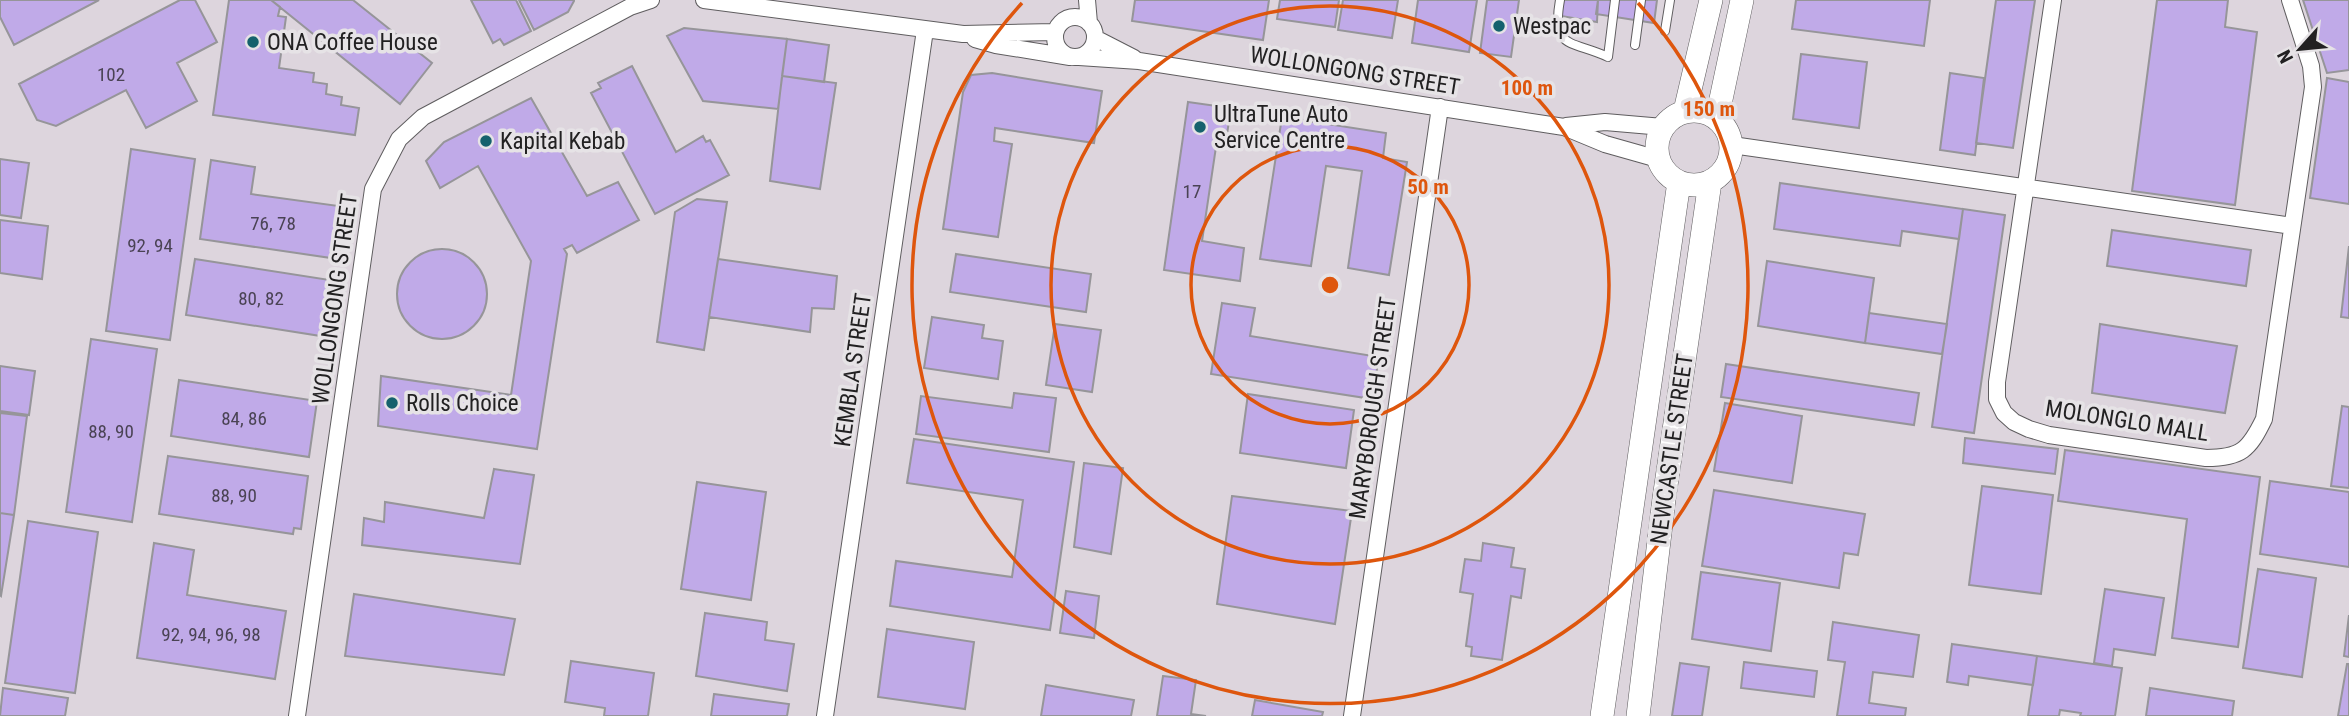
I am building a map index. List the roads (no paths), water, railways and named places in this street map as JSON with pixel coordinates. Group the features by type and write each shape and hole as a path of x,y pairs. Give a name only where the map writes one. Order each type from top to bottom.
{"main road":[{"path":"1685,111 1711,0"},
{"path":"1717,118 1742,0"},
{"path":"1685,111 1707,113 1717,118 1727,130 1731,145 1730,160 1722,173 1710,182 1695,186 1679,183 1670,177 1658,159 1656,142 1662,127 1672,117 1685,111"},
{"name":"NEWCASTLE STREET","path":"1638,716 1664,499 1710,182"},
{"name":"NEWCASTLE STREET","path":"1602,716 1679,183"}],"street":[{"name":"WOLLONGONG STREET","path":"297,716 373,190 394,147 423,117 630,7 651,0"},
{"name":"WOLLONGONG STREET","path":"704,0 963,34 1055,32"},
{"path":"1079,0 1086,26 1089,52 1074,57 1057,46 1055,32 1063,21 1086,26"},
{"path":"1086,26 1087,0"},
{"name":"MOLONGLO MALL","path":"2053,0 1997,382 1997,399 2004,413 2014,422 2049,435 2206,458 2226,458 2247,449 2264,419 2313,87 2311,66 2290,0"},
{"name":"WOLLONGONG STREET","path":"1086,26 1139,61"},
{"name":"KEMBLA STREET","path":"825,716 925,30"},
{"name":"WOLLONGONG STREET","path":"963,34 996,45 1074,57 1139,61 1564,127 1605,144 1658,159"},
{"name":"MARYBOROUGH STREET","path":"1352,716 1440,107"},
{"name":"WOLLONGONG STREET","path":"1564,127 1605,122 1662,127"},
{"path":"1731,145 2292,226"}],"lane":[{"path":"1559,0 1556,19 1563,39 1608,57 1615,0"},
{"path":"1635,44 1641,0"},
{"path":"1665,31 1670,0"}],"place":[{"name":"Westpac","path":"1499,26"},
{"name":"ONA Coffee House","path":"253,42"},
{"name":"UltraTune Auto Service Centre","path":"1200,127"},
{"name":"Kapital Kebab","path":"486,141"},
{"name":"Rolls Choice","path":"392,403"}]}
